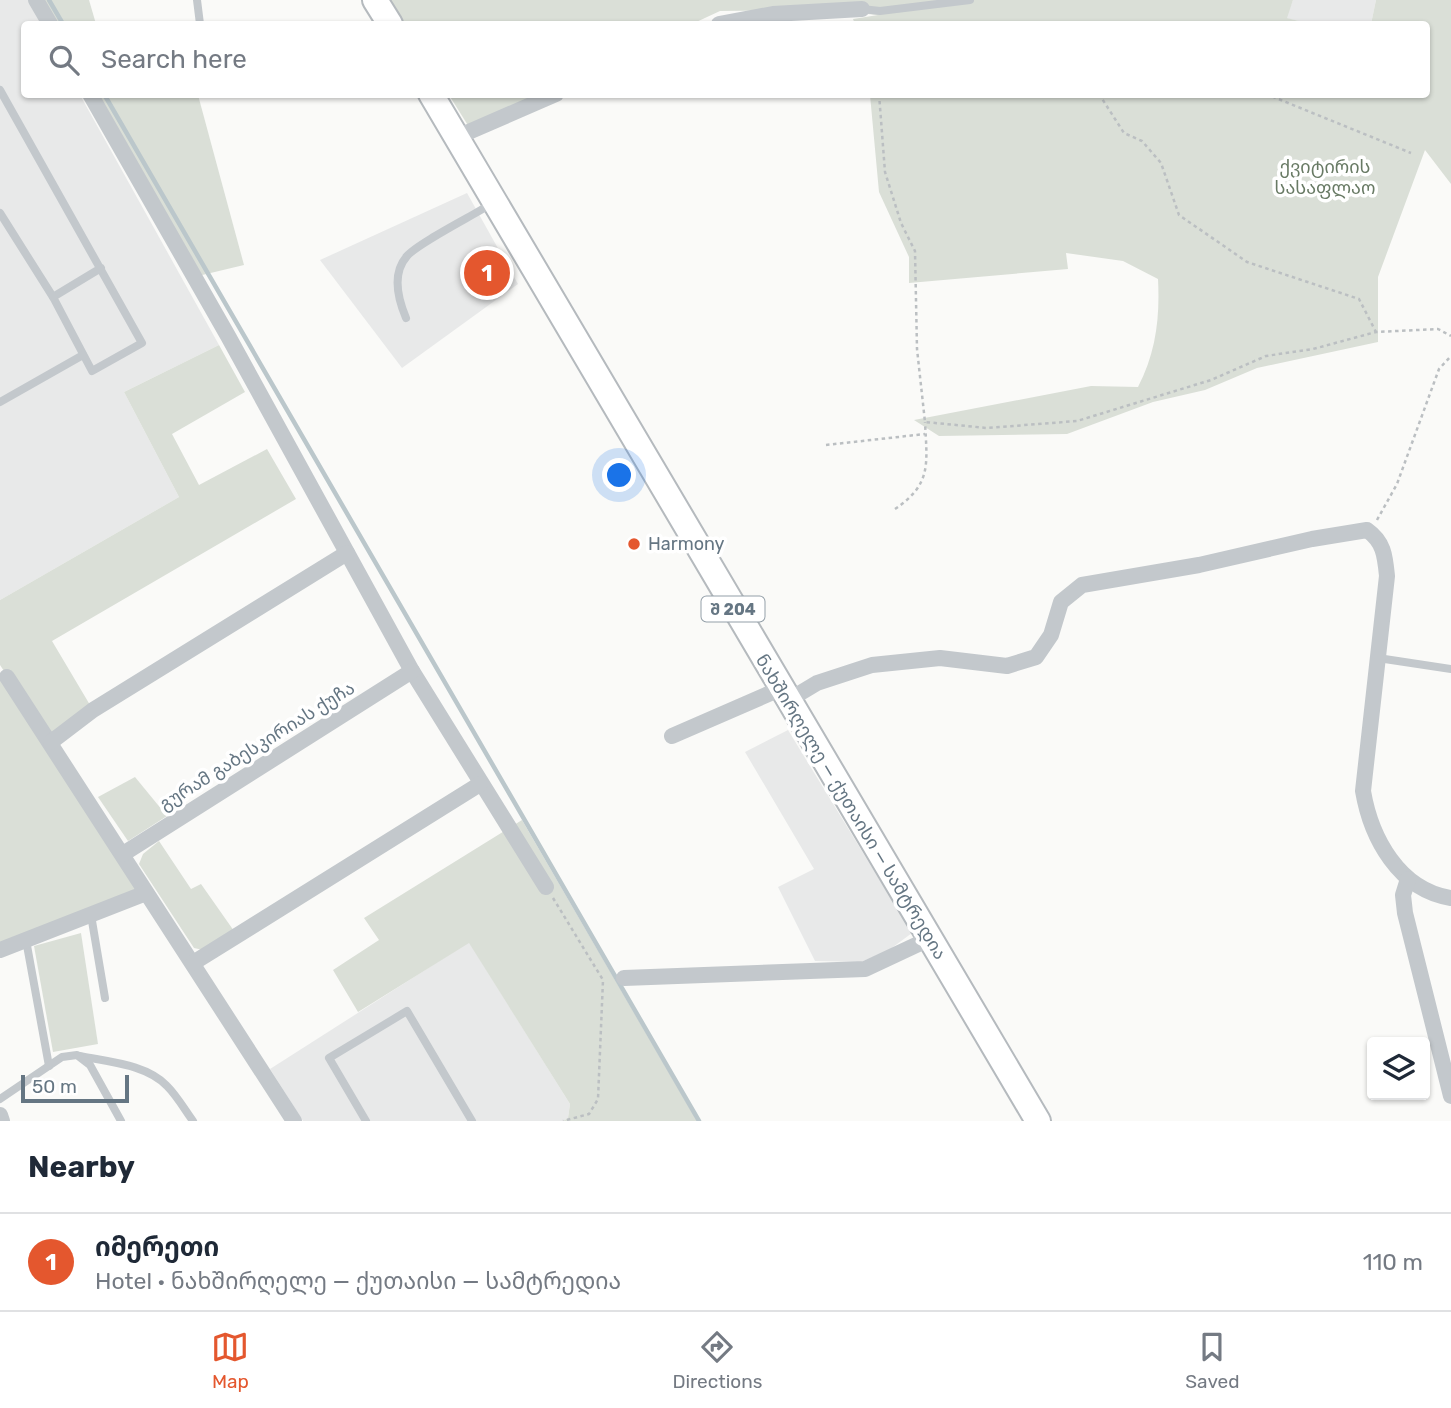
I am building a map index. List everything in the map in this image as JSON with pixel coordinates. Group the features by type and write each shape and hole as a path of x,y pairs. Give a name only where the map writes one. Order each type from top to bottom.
{"main road":[{"path":"375,0 388,21"},
{"name":"ნახშირღელე — ქუთაისი — სამტრედია","path":"433,98 1038,1121"}],"street":[{"path":"36,0 48,21"},
{"path":"735,21 827,5 862,9"},
{"path":"92,98 228,336 412,671 546,887"},
{"path":"457,137 547,98"},
{"path":"672,736 872,665 940,658 1007,666 1036,657 1051,635 1061,602 1082,585 1199,565 1312,539 1367,530 1378,537 1385,552 1387,576 1363,791 1368,822 1383,850 1408,878 1419,887 1451,898"},
{"path":"51,742 93,710 347,553"},
{"name":"გურამ გაბესკირიას ქუჩა","path":"123,855 412,671"},
{"path":"7,677 294,1121"},
{"path":"193,963 480,784"},
{"path":"1408,878 1403,895 1405,913 1451,1096"},
{"path":"0,950 146,893"},
{"path":"617,979 865,969 929,939"},
{"path":"0,1115 2,1121"}],"lane":[{"path":"197,0 200,21"},
{"path":"862,9 880,11 970,0"},
{"path":"0,90 142,343 92,371 53,298 0,213"},
{"path":"406,318 400,304 397,285 408,255 494,202"},
{"path":"53,298 101,268"},
{"path":"0,402 83,355"},
{"path":"1378,658 1451,669"},
{"path":"91,915 105,998"},
{"path":"26,940 49,1066"},
{"path":"366,1121 329,1058 407,1011 472,1121"},
{"path":"77,1055 90,1065 121,1121"},
{"path":"0,1099 62,1057 77,1055 139,1069 156,1077 167,1086 193,1121"}],"path":[{"path":"879,98 885,172 901,222 915,251 917,349 927,468 915,495 895,509"},
{"path":"1102,98 1124,132 1142,141 1161,163 1180,215 1247,262 1359,299 1376,332"},
{"path":"1275,98 1411,153"},
{"path":"925,422 987,428 1077,421 1211,380 1266,356 1313,349 1376,332 1438,329 1451,337"},
{"path":"1367,530 1383,514 1393,494 1439,369 1451,356"},
{"path":"826,445 925,434"},
{"path":"546,887 603,980 598,1099 589,1114 563,1121"},
{"path":"603,980 617,979"}],"shaded area":[{"path":"0,0 28,0 40,21 21,21 21,98 82,98 219,345 124,392 179,497 0,600"},
{"path":"1293,0 1376,0 1372,21 1298,21 1286,18"},
{"path":"467,193 518,284 402,368 320,260"},
{"path":"788,730 912,933 889,950 861,962 815,961 778,887 814,869 745,752"},
{"path":"469,942 570,1104 568,1118 563,1121 303,1121 270,1069"}],"green space":[{"path":"38,0 89,0 95,21 49,21"},
{"path":"390,0 1293,0 1287,18 1299,21 854,21 853,19 878,15 827,10 720,11 698,21 403,21"},
{"name":"ქვიტირის სასაფლაო","path":"1376,0 1451,0 1451,184 1425,150 1378,277 1378,342 1257,368 1205,390 1153,402 1067,434 939,436 914,420 1091,386 1138,387 1156,334 1158,279 1123,261 1066,253 1068,269 909,283 909,257 879,192 870,98 1430,98 1430,21 1372,21"},
{"path":"94,98 199,98 244,265 198,276"},
{"path":"451,98 533,98 469,127"},
{"path":"219,345 245,392 172,434 199,485 267,449 296,499 52,641 93,710 51,742 0,665 0,600 179,497 124,392"},
{"path":"0,677 139,891 0,943"},
{"path":"135,777 167,816 128,841 98,797"},
{"path":"522,820 697,1121 563,1121 568,1118 570,1104 469,943 358,1012 333,970 379,940 364,918"},
{"path":"159,841 191,889 201,884 234,931 203,950 194,948 139,864 143,854"},
{"path":"81,933 98,1044 53,1052 34,946"}],"waterway":[{"path":"49,0 61,21"},
{"path":"106,98 699,1121"}],"place":[{"name":"იმერეთი","path":"487,273"},
{"name":"Harmony","path":"634,544"}]}
